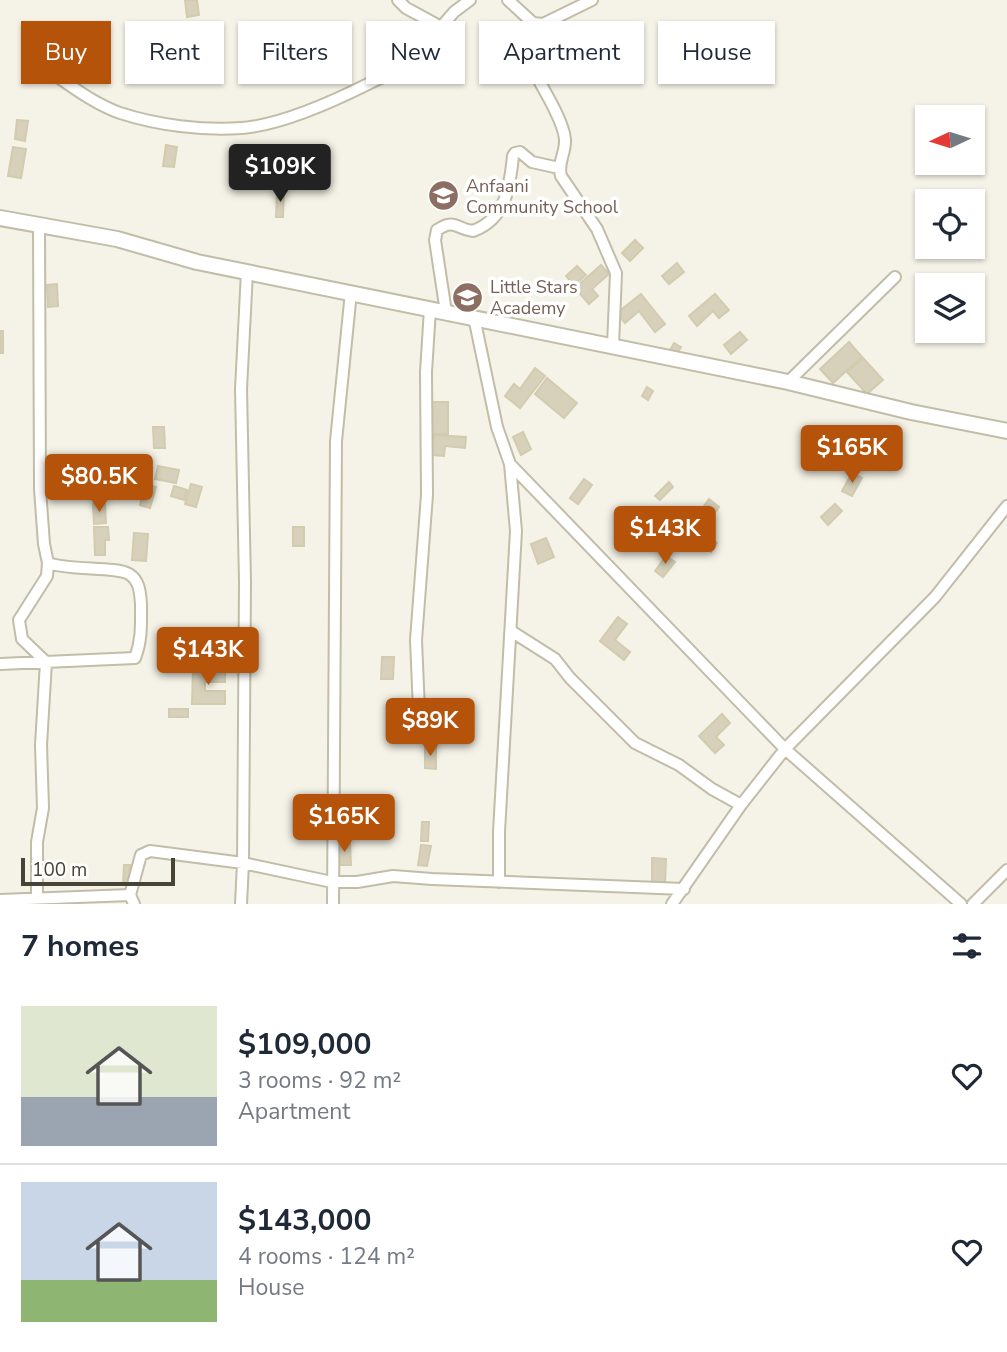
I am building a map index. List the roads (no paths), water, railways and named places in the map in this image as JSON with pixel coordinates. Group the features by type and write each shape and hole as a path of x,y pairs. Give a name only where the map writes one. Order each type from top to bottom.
{"street":[{"path":"398,0 406,8 430,21"},
{"path":"446,21 470,0"},
{"path":"508,0 531,21"},
{"path":"549,21 592,0"},
{"path":"68,84 118,112 151,121 206,128 244,128 328,104 370,84"},
{"path":"540,84 564,132 565,149 558,168 561,176 597,229 617,273 613,346"},
{"path":"446,312 435,240 437,230 453,223 474,232 498,214 505,203 510,186 515,153 520,152 537,164 558,168"},
{"path":"0,218 117,239 197,262 788,382 911,412 1007,431"},
{"path":"37,898 37,842 43,808 41,745 46,662 22,639 19,620 47,576 48,563 40,489 39,224"},
{"path":"241,904 245,582 241,389 247,272"},
{"path":"788,382 895,277"},
{"path":"333,904 336,441 351,292"},
{"path":"419,734 416,640 427,495 426,372 430,309"},
{"path":"474,317 497,427 510,464 516,531 499,832 499,882"},
{"path":"510,464 785,749 961,904"},
{"path":"673,904 741,805 785,749 935,597 1007,506"},
{"path":"0,664 135,658 141,638 140,591 136,581 129,574 118,571 68,569 48,563"},
{"path":"511,631 555,659 570,678 635,743 679,765 712,789 741,805"},
{"path":"0,900 132,900 141,855 150,851 243,863 332,882 357,882 393,876 684,888"},
{"path":"974,904 1007,870"}],"place":[{"name":"Anfaani Community School","path":"443,196"},
{"name":"Little Stars Academy","path":"467,297"}]}
